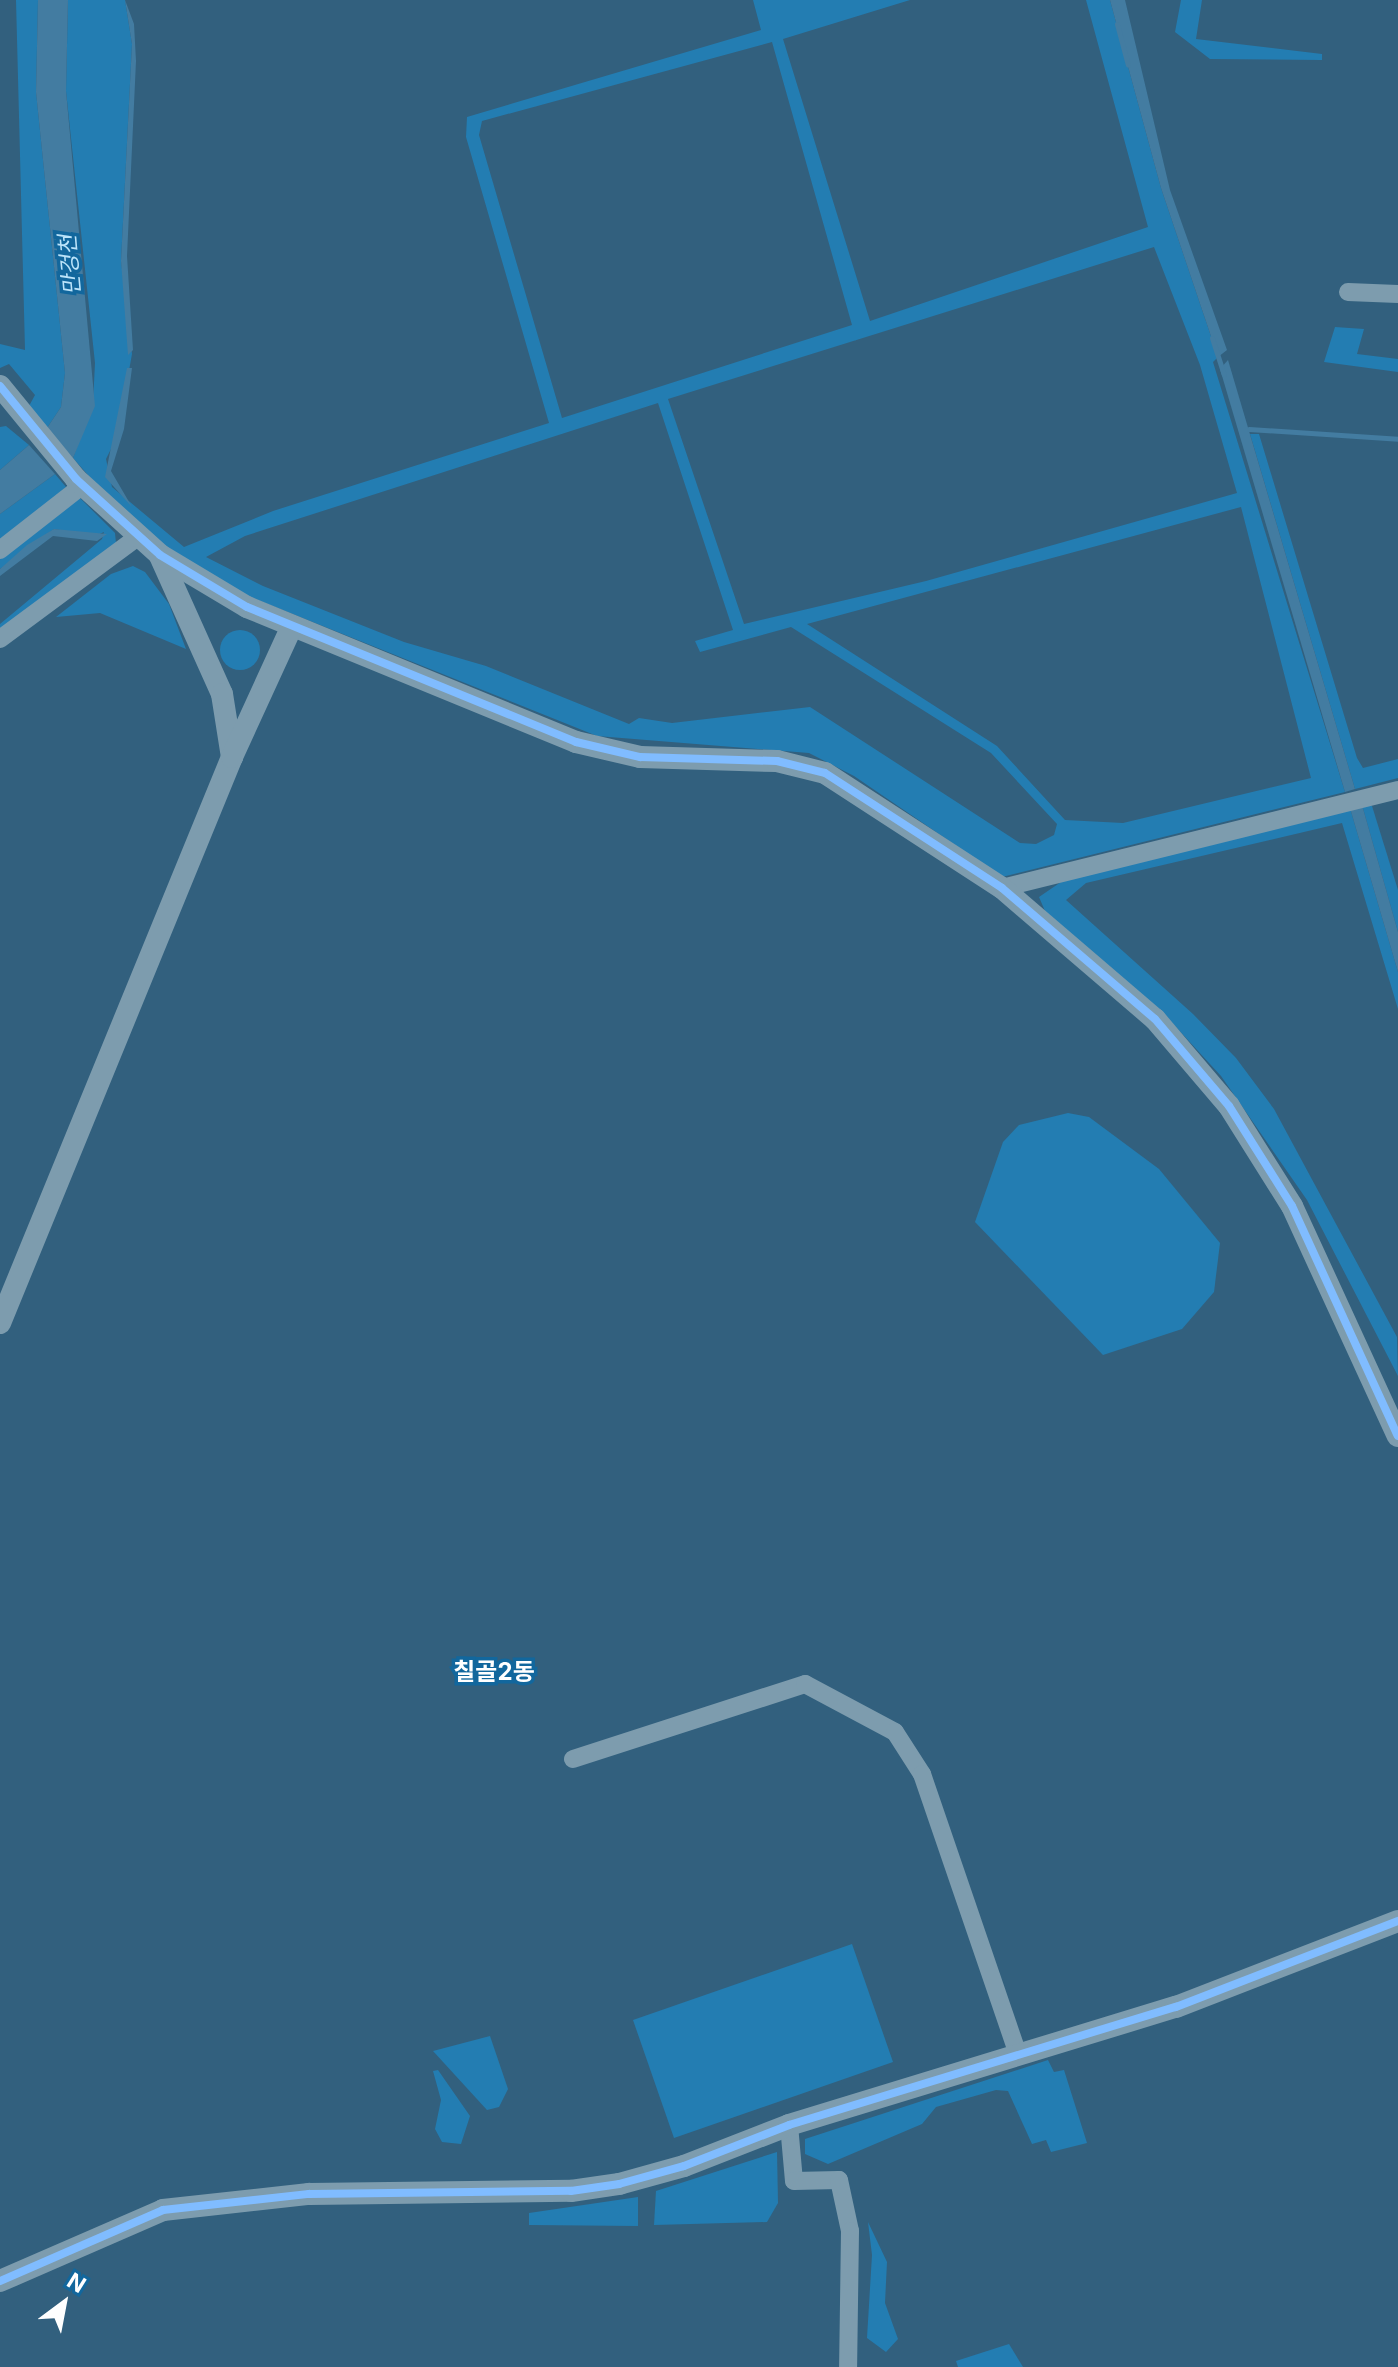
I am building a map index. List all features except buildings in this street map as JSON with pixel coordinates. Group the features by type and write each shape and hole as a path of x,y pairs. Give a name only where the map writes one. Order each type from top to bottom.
{"street":[{"path":"1348,292 1398,294"},
{"path":"9,402 80,482 160,555 200,583 292,626 576,742 640,757 777,761 825,773 1002,888 1155,1019 1229,1106 1292,1206 1398,1436"},
{"path":"0,550 80,482"},
{"path":"0,639 139,536"},
{"path":"160,555 222,694 232,757"},
{"path":"0,1323 232,757 292,626"},
{"path":"1002,888 1398,790"},
{"path":"573,1759 805,1684 886,1726 922,1774 1018,2055"},
{"path":"0,2281 163,2210 309,2194 597,2187 684,2166 789,2125 1176,2007 1398,1921"},
{"path":"789,2125 794,2181 839,2180 850,2231 848,2367"}],"shaded area":[{"path":"16,0 38,0 36,92 65,373 61,407 47,428 29,406 35,395 9,364 0,368 0,344 25,350"},
{"path":"68,0 125,0 132,44 121,261 132,354 117,437 106,459 112,487 184,547 273,511 549,423 466,137 467,117 761,30 753,0 910,0 783,39 870,321 1148,227 1086,0 1110,0 1161,188 1218,357 1213,362 1345,792 1002,877 854,776 809,753 597,736 238,592 181,561 110,500 73,458 93,403 95,363 66,91","holes":["772,42 852,325 562,418 479,135 482,121","1154,247 1200,365 1237,493 926,581 744,624 668,399","658,403 733,630 695,641 700,652 791,627 991,753 1057,824 1054,835 1036,844 1020,843 810,707 672,723 639,718 629,724 486,666 404,642 263,586 206,557 245,536","1241,507 1311,778 1123,823 1065,820 997,746 807,624"]},
{"path":"1181,0 1202,0 1196,39 1322,54 1322,60 1210,59 1175,32"},
{"path":"1335,327 1364,329 1357,354 1398,359 1398,372 1324,362"},
{"path":"6,426 29,445 0,470 0,427"},
{"path":"1250,434 1259,434 1357,758 1363,768 1398,759 1398,778 1355,789"},
{"path":"55,474 66,487 0,547 0,514"},
{"path":"76,494 115,533 116,543 0,636 0,624 102,539 104,532 95,536 54,529 0,569 0,553"},
{"path":"133,566 145,572 169,604 186,649 100,613 56,617 111,574"},
{"path":"240,630 254,636 260,650 254,664 240,670 226,664 220,650 226,636"},
{"path":"1362,805 1372,806 1398,890 1398,932"},
{"path":"1350,808 1398,972 1398,1009 1342,823 1086,883 1066,900 1193,1014 1236,1058 1274,1109 1397,1337 1398,1376 1307,1200 1221,1076 1164,1014 1045,911 1039,897 1061,882"},
{"path":"1068,1113 1089,1117 1159,1169 1220,1243 1214,1292 1182,1329 1103,1355 975,1222 1003,1142 1019,1125"},
{"path":"852,1944 893,2062 674,2138 633,2020"},
{"path":"490,2036 508,2089 499,2107 487,2110 433,2051"},
{"path":"1048,2060 1054,2072 1064,2070 1087,2143 1051,2152 1046,2140 1032,2144 1008,2091 996,2090 936,2107 922,2124 828,2164 805,2154 805,2139"},
{"path":"438,2070 470,2116 461,2144 442,2142 435,2129 441,2100 433,2071"},
{"path":"777,2152 778,2203 767,2222 654,2225 656,2191"},
{"path":"638,2197 638,2226 529,2225 529,2213"},
{"path":"868,2222 887,2262 885,2303 898,2339 886,2352 867,2338 872,2255"},
{"path":"1009,2344 1023,2367 958,2367 956,2361"}],"water":[{"name":"만겅천","path":"38,0 68,0 66,91 95,406 73,458 47,428 61,407 65,373 36,92"},
{"path":"125,0 134,24 136,61 127,256 133,350 128,355 121,261 132,44"},
{"path":"1110,0 1125,0 1170,190 1227,350 1218,357 1161,188"},
{"path":"1228,360 1355,789 1345,792 1220,369"},
{"path":"127,368 132,368 124,429 111,471 132,507 105,477"},
{"path":"29,445 55,474 0,514 0,470"},
{"path":"54,529 107,534 97,541 53,536 0,576 0,569 27,545"},
{"path":"1362,805 1398,932 1398,972 1350,808"}],"waterway":[{"path":"1117,24 1128,65"},
{"path":"1212,338 1224,374"},
{"path":"1249,429 1398,439"}],"cycle path":[{"path":"0,386 76,479 160,555 247,607 576,742 640,757 777,761 825,773 1002,888 1155,1019 1229,1106 1292,1206 1398,1436"},
{"path":"0,2281 163,2210 309,2194 571,2191 619,2184 684,2166 789,2125 1176,2007 1398,1921"}],"district":[{"name":"칠골2동","path":"494,1672"}]}
